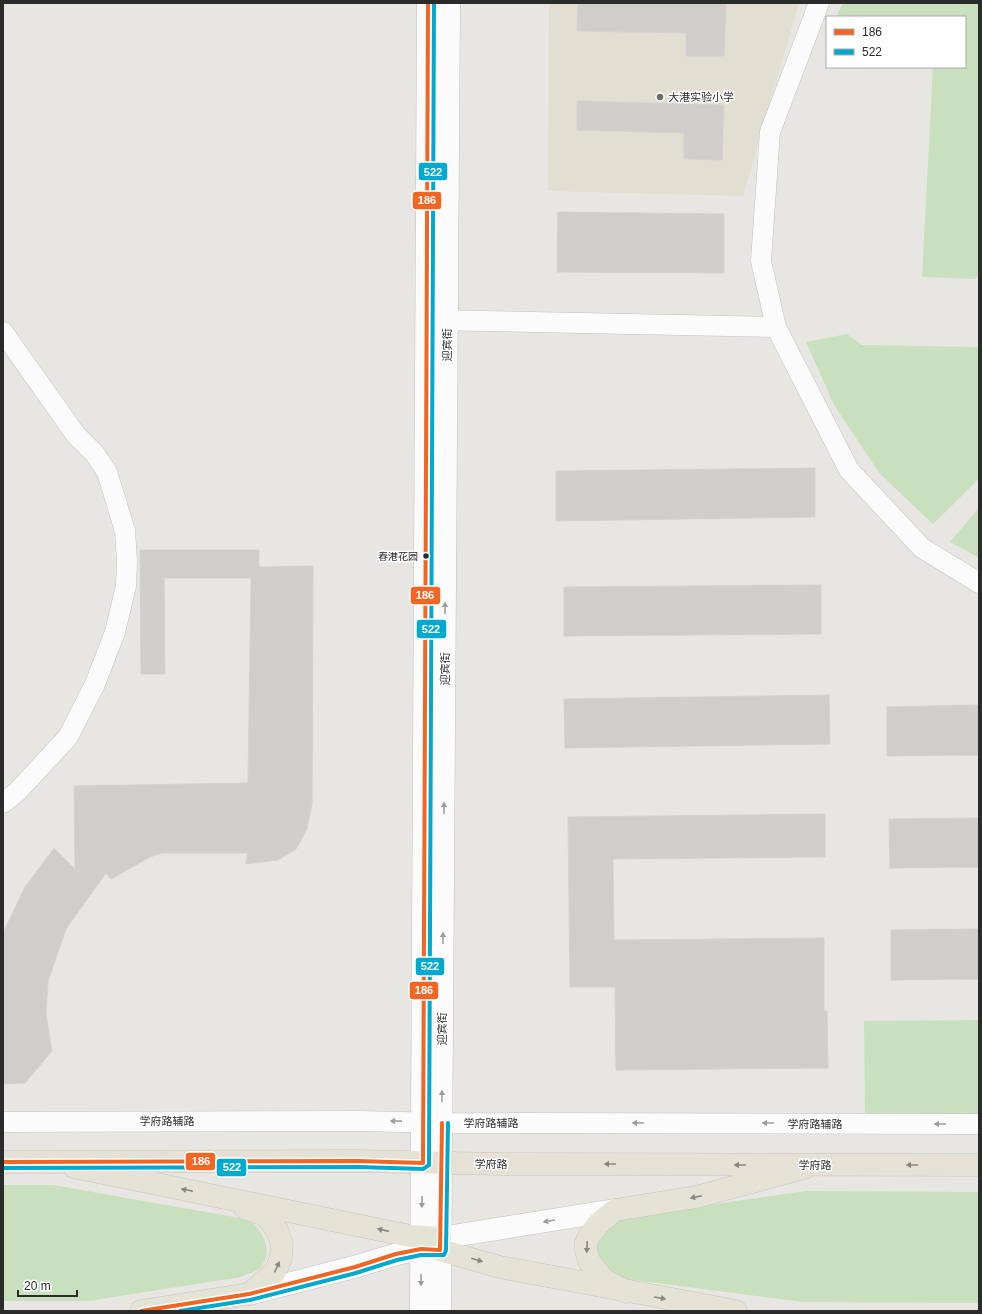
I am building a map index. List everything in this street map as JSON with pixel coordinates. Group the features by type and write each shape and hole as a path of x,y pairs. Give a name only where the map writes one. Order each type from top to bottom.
{"highway":[{"name":"学府路","path":"3,1162 979,1165"}],"main road":[{"name":"迎宾街","path":"428,3 437,320"},
{"name":"迎宾街","path":"421,1311 431,1244 437,320 449,3"},
{"path":"50,1162 210,1194 431,1244 500,1267 626,1292 736,1311"},
{"path":"142,1311 249,1294 431,1244 615,1210 696,1197 814,1165"},
{"path":"210,1194 265,1215 278,1230 282,1244 281,1258 274,1272 249,1294"},
{"path":"615,1210 598,1224 590,1234 586,1243 586,1251 589,1261 604,1280 626,1292"},
{"name":"迎宾街","path":"431,1244 440,1311"}],"street":[{"path":"819,3 770,132 761,261 776,327 849,470 922,548 979,583"},
{"path":"437,320 776,327"},
{"path":"3,332 76,435 95,454 107,472 125,531 127,562 126,586 115,632 95,684 68,736 18,792 3,803"},
{"name":"学府路辅路","path":"3,1122 979,1124"}],"shaded area":[{"name":"大港实验小学","path":"549,3 799,3 743,196 548,191"}],"green space":[{"path":"843,3 979,3 979,274 975,279 922,277 933,68 966,68 966,16 836,16"},
{"path":"847,334 862,345 979,347 979,479 933,524 880,474 834,405 806,342"},
{"path":"979,508 979,558 950,542"},
{"path":"979,1020 979,1114 865,1114 864,1021"},
{"path":"3,1185 53,1185 251,1220 260,1231 266,1243 266,1256 264,1263 259,1269 241,1277 89,1301 3,1301"},
{"path":"806,1191 979,1192 979,1303 803,1302 618,1278 608,1274 594,1250 597,1234 624,1217"}],"building":[{"path":"578,3 726,3 724,56 686,56 686,33 577,31"},
{"path":"577,101 724,105 722,160 684,159 684,133 577,130"},
{"path":"558,212 724,214 724,273 557,272"},
{"path":"815,468 815,517 556,521 556,471"},
{"path":"140,550 259,550 259,567 313,566 312,804 307,829 296,849 278,860 246,864 248,853 162,853 150,857 111,879 106,873 66,929 48,981 46,1015 52,1051 25,1083 3,1084 3,933 25,887 54,848 75,869 74,786 248,783 251,578 164,578 165,674 141,674"},
{"path":"821,585 821,634 564,636 564,587"},
{"path":"829,695 830,744 565,748 564,699"},
{"path":"979,705 979,755 887,756 887,707"},
{"path":"825,814 825,857 613,859 614,940 824,938 824,1011 827,1011 828,1068 616,1070 615,987 570,987 568,817"},
{"path":"979,818 979,867 890,868 889,819"},
{"path":"979,929 979,979 891,980 891,930"}],"transit line":[{"name":"186","path":"3,1162 358,1161 423,1163 428,3"},
{"name":"522","path":"3,1168 358,1167 423,1169 429,1165 434,3"},
{"name":"186","path":"141,1311 249,1294 355,1267 396,1254 421,1249 440,1250 442,1123"},
{"name":"522","path":"180,1311 250,1300 356,1273 397,1260 421,1255 444,1255 446,1250 448,1123"}],"place":[{"name":"大港实验小学","path":"660,97"},
{"name":"春港花园","path":"426,556"}]}
